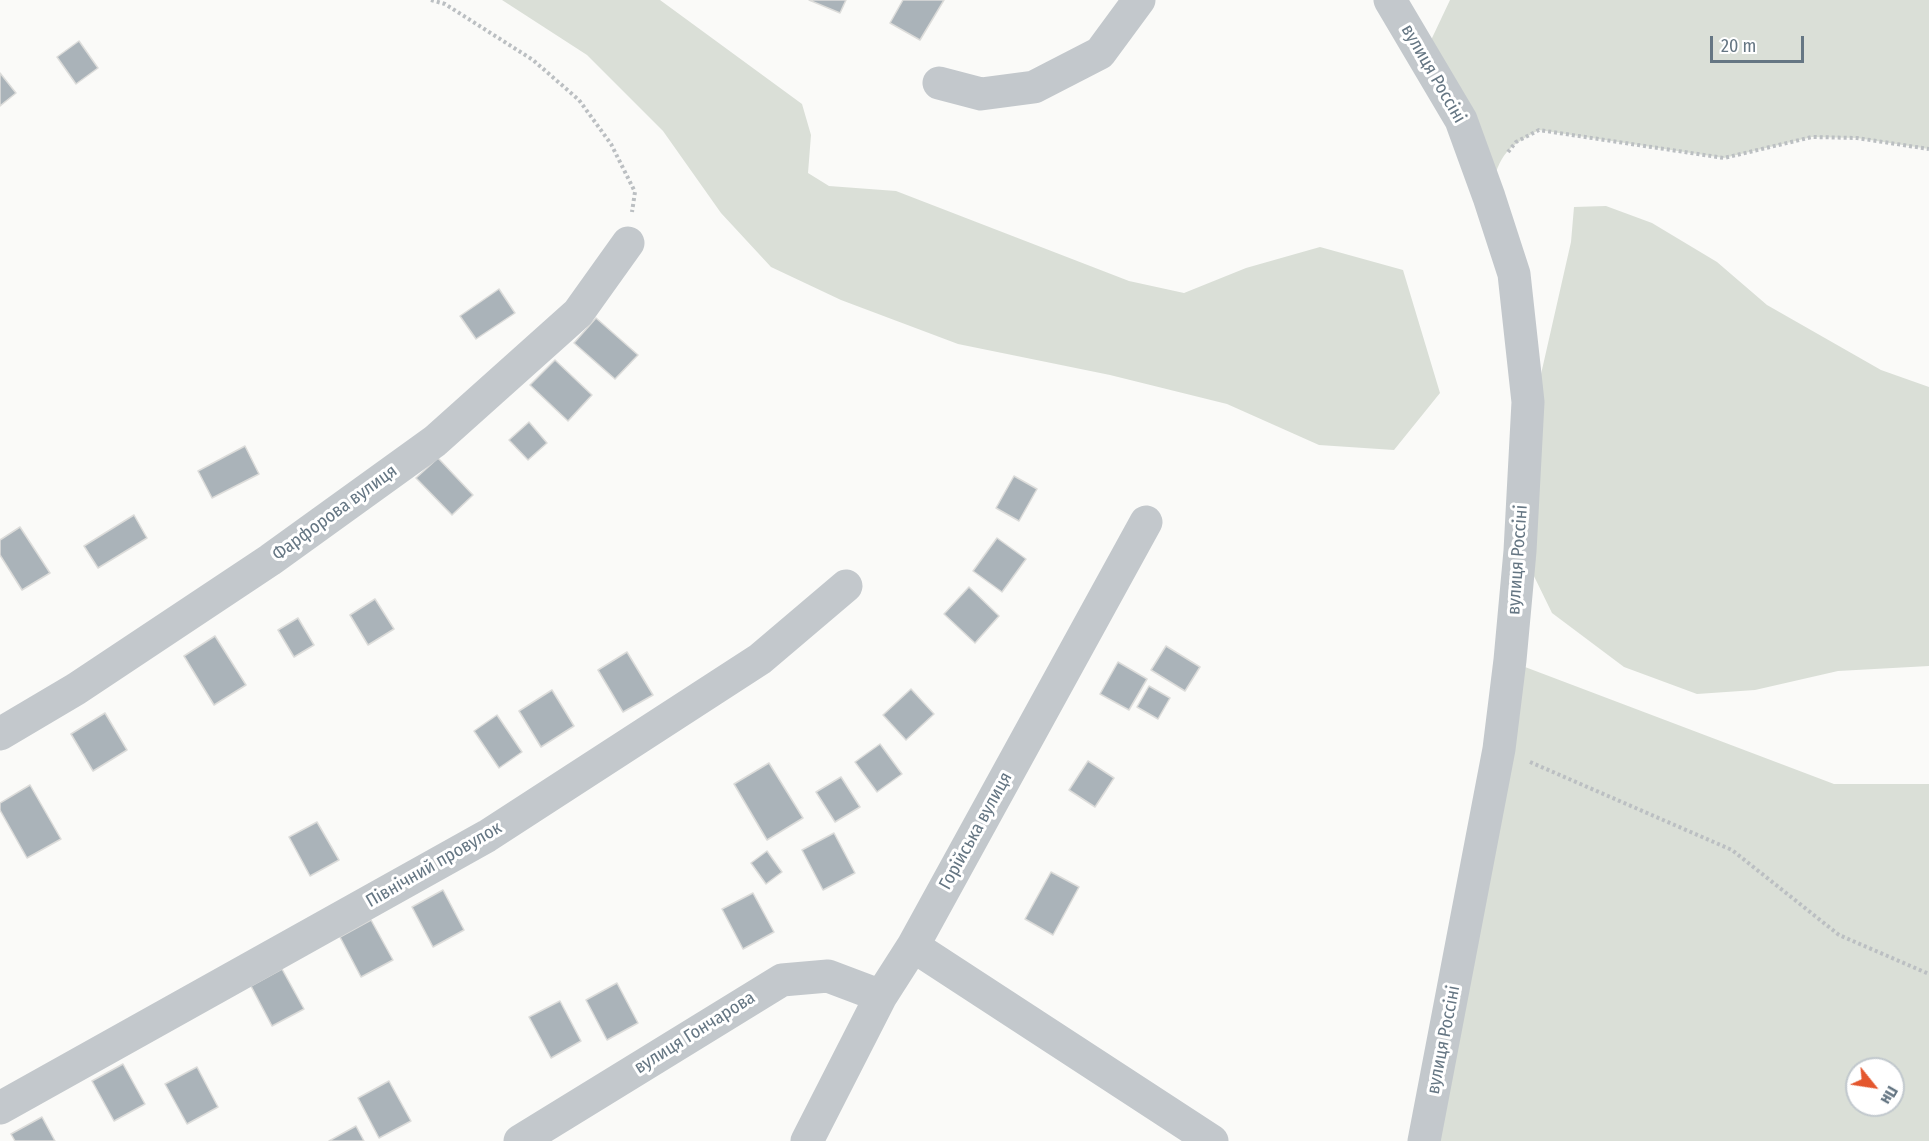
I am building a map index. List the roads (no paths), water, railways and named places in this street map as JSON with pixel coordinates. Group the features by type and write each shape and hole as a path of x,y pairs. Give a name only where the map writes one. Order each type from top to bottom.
{"street":[{"path":"939,83 981,94 1034,87 1100,53 1139,0"},
{"name":"вулиця Россіні","path":"1390,0 1461,120 1489,197 1514,274 1528,402 1520,551 1499,749 1424,1141"},
{"name":"Фарфорова вулиця","path":"0,734 76,689 270,560 435,441 578,313 628,243"},
{"name":"Горійська вулиця","path":"807,1141 881,996 913,946 1146,522"},
{"name":"Північний провулок","path":"0,1108 487,836 760,659 846,586"},
{"path":"913,946 1212,1141"},
{"name":"вулиця Гончарова","path":"520,1141 782,980 828,976 881,996"}]}
